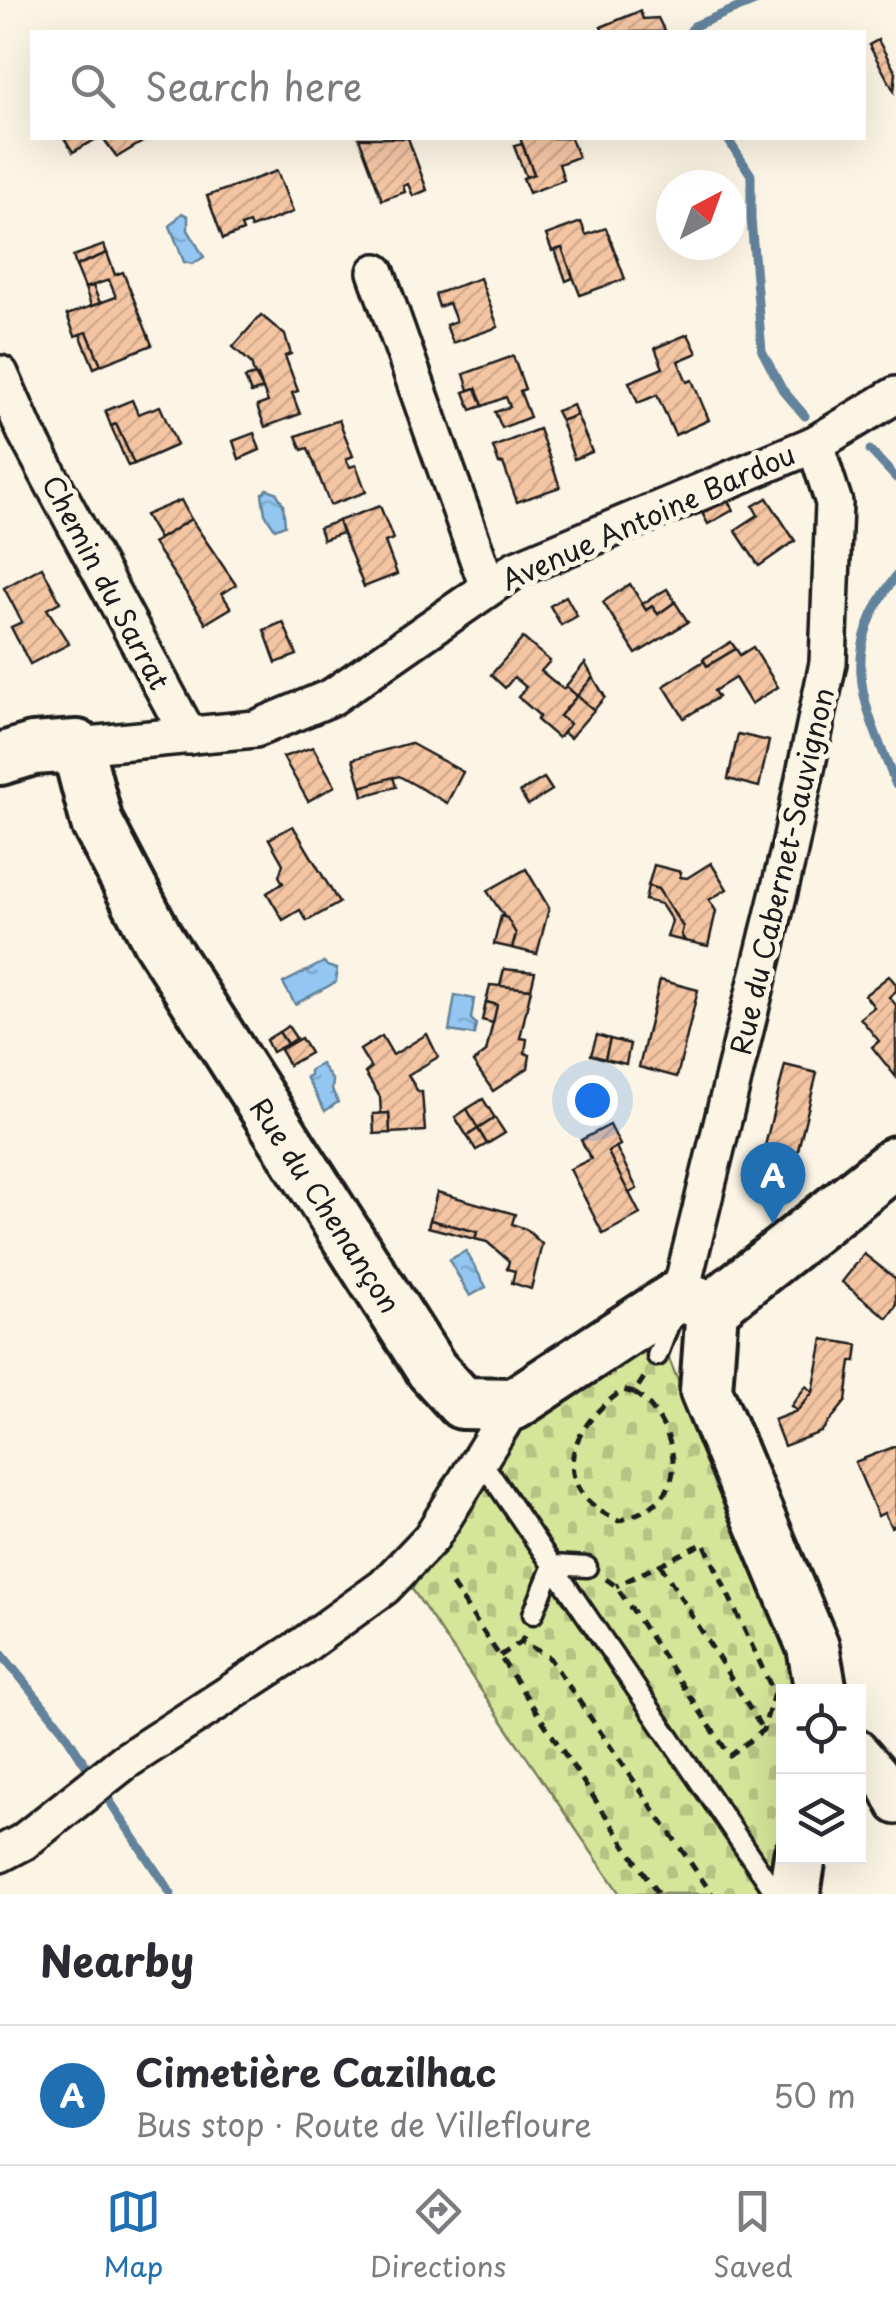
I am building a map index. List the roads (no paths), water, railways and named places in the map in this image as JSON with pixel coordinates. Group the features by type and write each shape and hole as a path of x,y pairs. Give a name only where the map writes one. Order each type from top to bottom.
{"street":[{"path":"376,272 488,587"},
{"name":"Chemin du Sarrat","path":"0,374 26,431 189,736"},
{"name":"Avenue Antoine Bardou","path":"77,746 255,730 332,696 516,569 815,444 896,396"},
{"name":"Rue du Cabernet-Sauvignon","path":"696,1301 828,663 834,503 815,444"},
{"path":"0,759 33,748 77,746"},
{"name":"Rue du Chenançon","path":"77,746 97,823 158,940 432,1370 462,1403 514,1404"},
{"path":"0,1854 23,1842 124,1762 301,1647 384,1586 432,1538 514,1404 696,1301 893,1169"},
{"path":"696,1301 706,1390 813,1648 820,1684"},
{"path":"866,1757 879,1772 896,1806"},
{"path":"794,1894 799,1864"}],"lane":[{"path":"657,1356 696,1301"},
{"path":"480,1459 776,1894"},
{"path":"552,1565 587,1567"},
{"path":"534,1614 552,1565"}],"water":[{"path":"182,213 188,216 188,230 204,257 192,264 184,262 170,226"},
{"path":"267,489 276,492 283,504 285,525 275,529 265,514 262,494"},
{"path":"324,962 337,969 336,982 295,1004 283,983"},
{"path":"455,995 474,999 474,1035 449,1031"},
{"path":"321,1064 333,1081 332,1090 338,1102 325,1111 306,1077"},
{"path":"466,1251 486,1287 470,1296 449,1260"}],"waterway":[{"path":"691,30 757,0"},
{"path":"728,140 751,175 762,351 782,389 805,416"},
{"path":"870,450 896,478"},
{"path":"896,576 877,605 861,656 866,704 896,785"},
{"path":"0,1652 63,1730 92,1775"},
{"path":"101,1788 171,1894"}],"place":[{"name":"Cimetière Cazilhac","path":"773,1224"}]}
